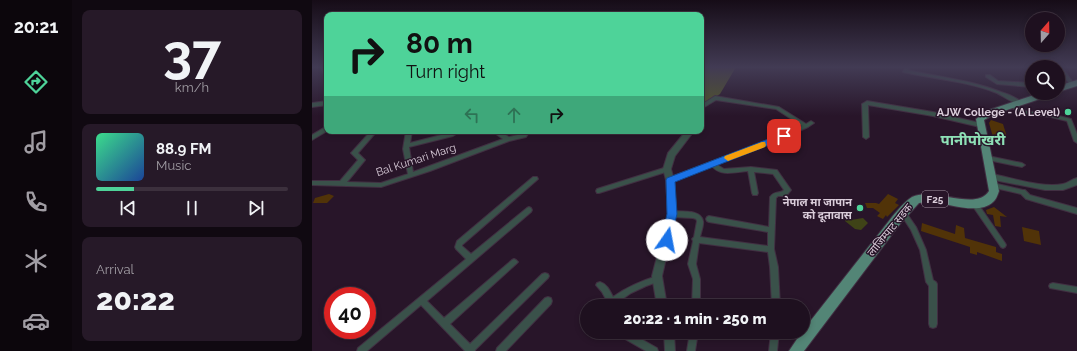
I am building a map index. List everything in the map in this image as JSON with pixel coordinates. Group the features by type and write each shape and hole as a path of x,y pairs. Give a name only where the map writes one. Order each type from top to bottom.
{"main road":[{"path":"993,181 979,121 982,116 1028,100"},
{"name":"लाजिम्पाट सडक","path":"796,351 903,213 916,200 922,198 974,203 983,202 991,198 994,191 993,181"}],"street":[{"path":"965,83 1006,95 1016,104 1019,111 1030,114 1045,114 1077,122"},
{"path":"1013,83 1025,84"},
{"path":"670,180 714,164 808,125 776,108 715,98 704,105"},
{"path":"312,105 324,103"},
{"path":"866,137 865,104 867,103 933,114 980,125"},
{"path":"1069,120 1074,128 1077,141"},
{"path":"312,138 324,130"},
{"path":"342,183 362,160 354,153 371,134"},
{"path":"408,134 406,146 411,175"},
{"path":"406,146 453,134"},
{"path":"500,134 508,139"},
{"name":"Bal Kumari Marg","path":"312,183 381,185 522,134"},
{"path":"661,299 657,279 672,214 670,180 667,169 671,155 688,134"},
{"path":"988,158 1022,165"},
{"path":"714,164 717,168 723,171 751,169 775,172 788,190 784,194 777,194 773,197 771,250 774,267 776,299"},
{"path":"599,191 667,169"},
{"path":"751,169 755,193"},
{"path":"471,259 458,247 459,243 535,179"},
{"path":"993,181 1037,186 1064,187 1077,181"},
{"path":"993,181 1023,192 1028,197 1077,211"},
{"path":"974,203 1004,245"},
{"path":"361,351 529,210"},
{"path":"903,213 914,229 924,250 930,282 933,284 933,324"},
{"path":"672,214 694,215 698,217 700,221 695,239 692,264 697,280 696,299"},
{"path":"709,219 772,230"},
{"path":"695,239 771,250"},
{"path":"444,324 514,262"},
{"path":"422,301 471,350 545,276"},
{"path":"600,285 606,290 614,301 628,291 644,283 657,279"},
{"path":"1053,286 1077,290"},
{"path":"500,351 548,301"},
{"path":"633,339 654,351"},
{"path":"669,339 670,351"},
{"path":"691,351 693,339"},
{"path":"773,351 774,339"}],"green space":[{"path":"704,83 726,83 720,94 704,104"},
{"path":"847,218 851,220 863,218 868,223 861,230 855,229 845,221"}],"building":[{"path":"991,120 1003,124 1007,137 993,137 989,123"},
{"path":"329,194 334,196 327,203 313,203 315,198"},
{"path":"888,194 898,199 895,203 899,205 883,219 877,216 880,213 873,208 867,208 865,203 879,204"},
{"path":"994,207 1007,217 1000,216 1001,227 995,226 993,215 987,214 986,210"},
{"path":"922,223 955,234 956,225 964,228 965,238 996,247 996,252 1002,254 1002,261 977,252 977,255 970,253 970,247 921,231"},
{"path":"1022,227 1039,231 1041,245 1024,241"}],"slow traffic":[{"path":"728,158 762,145"}],"place":[{"name":"AJW College - (A Level)","path":"1068,112"},
{"name":"नेपाल मा जापान को दूतावास","path":"860,208"}],"district":[{"name":"पानीपोखरी","path":"973,140"}],"route":[{"path":"667,240 672,214 670,180 784,136"}]}
